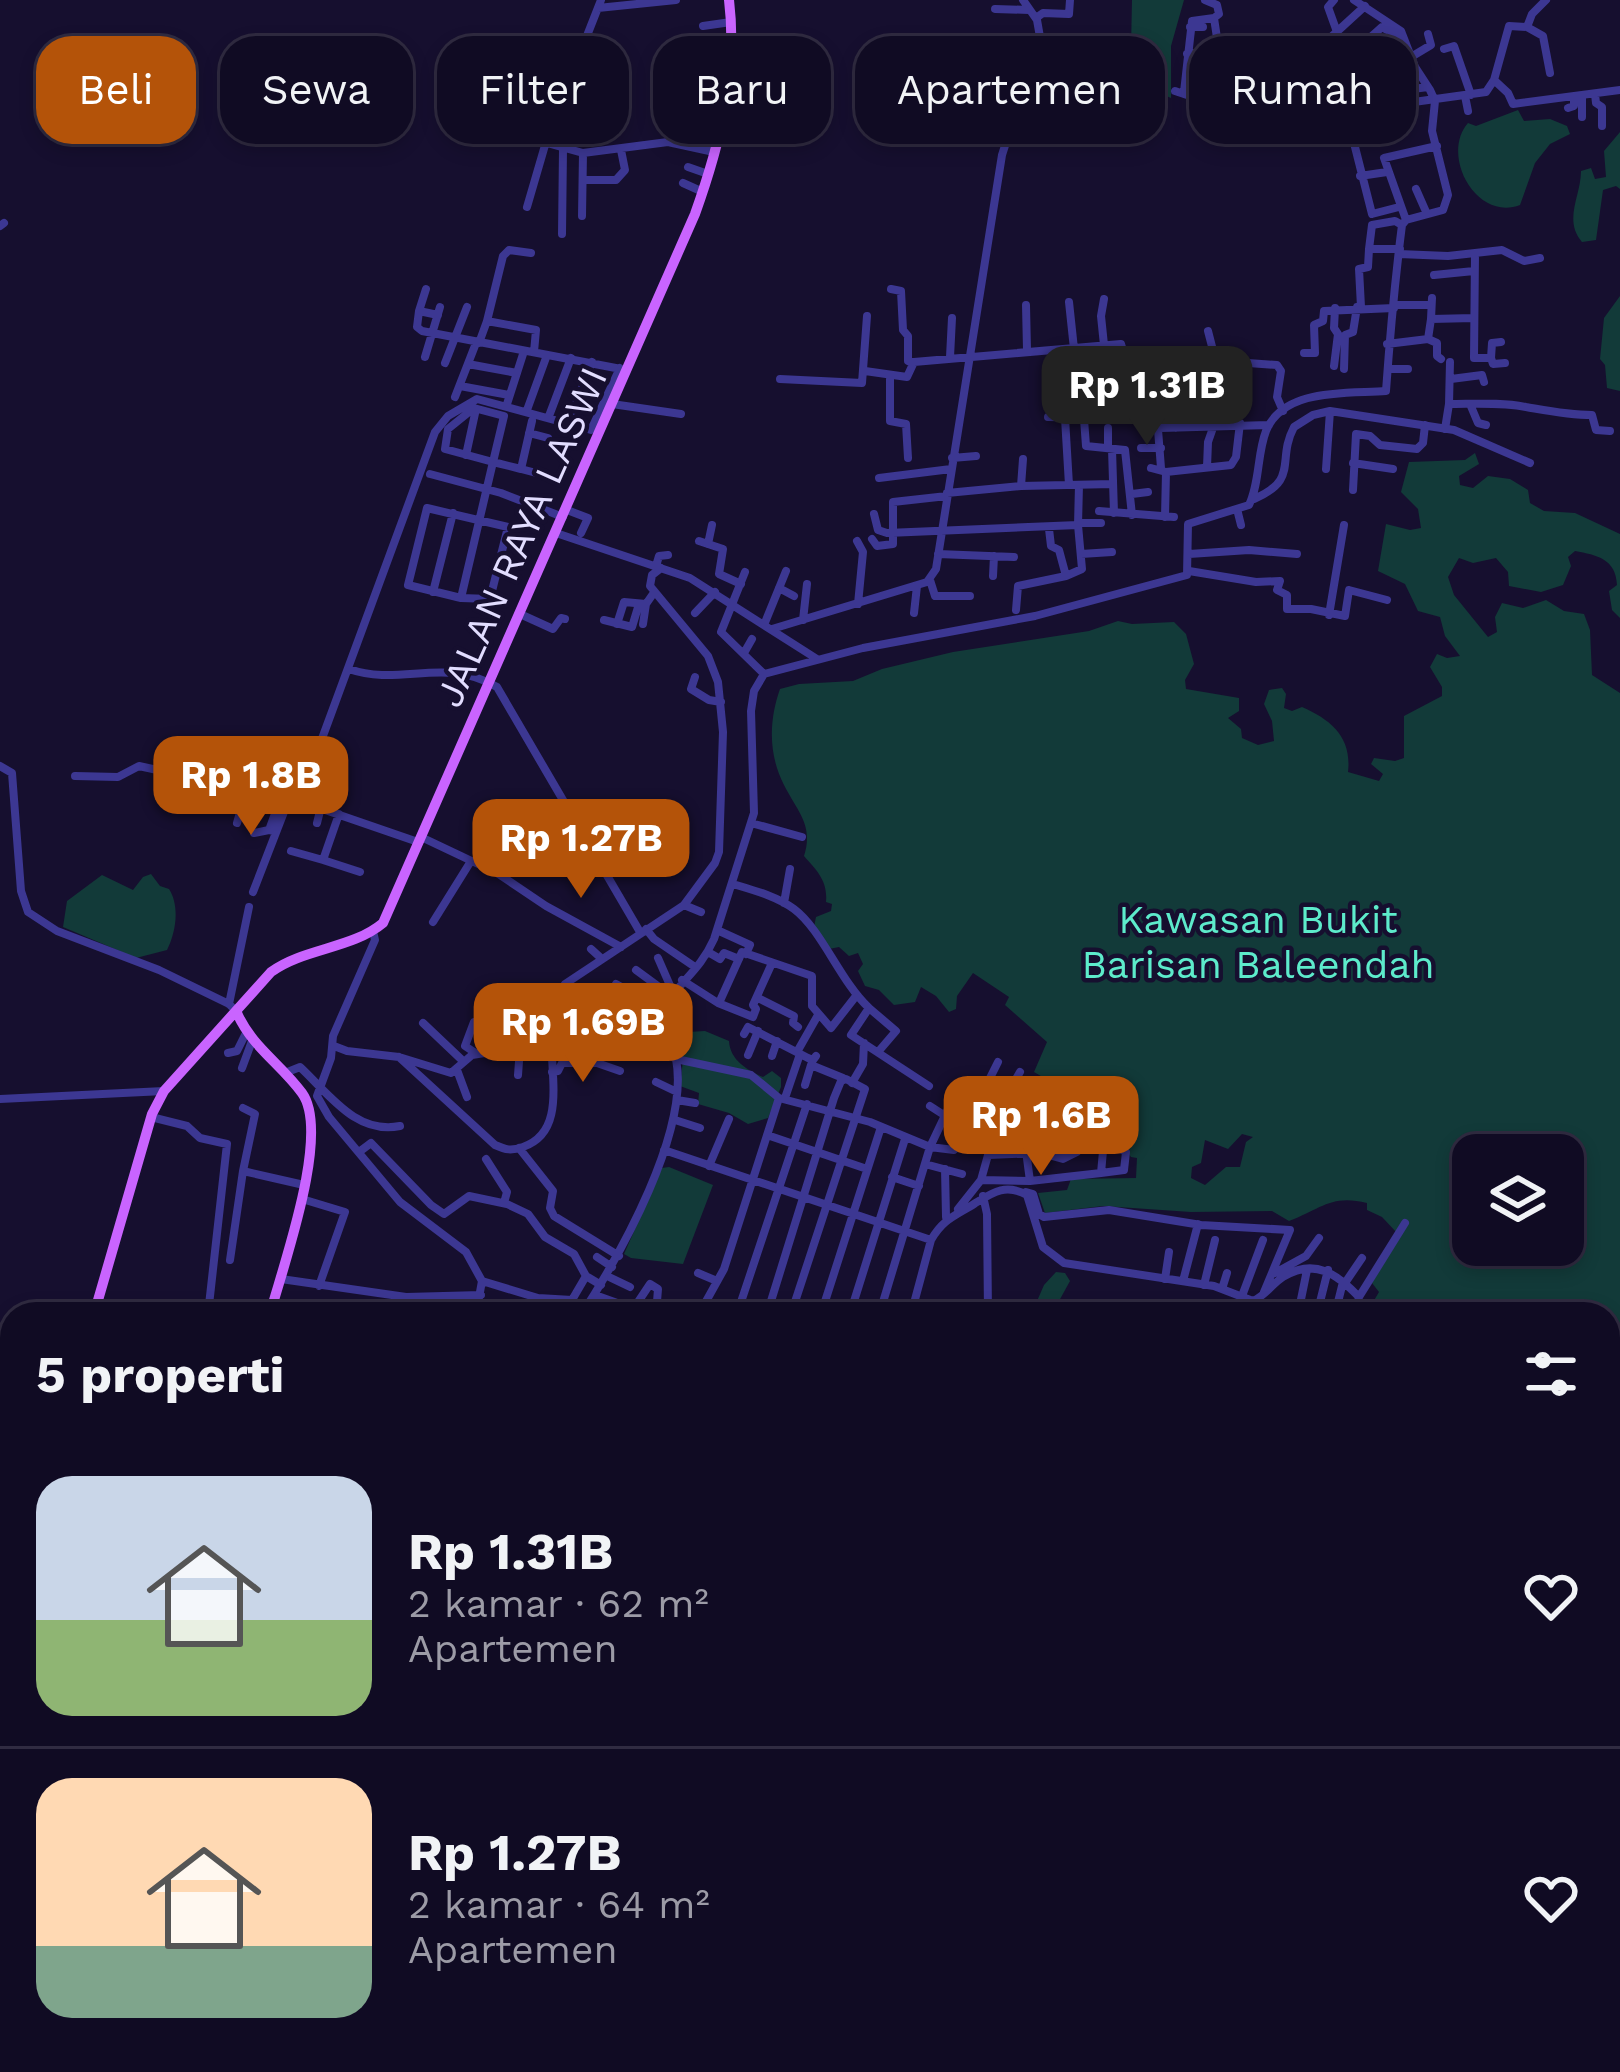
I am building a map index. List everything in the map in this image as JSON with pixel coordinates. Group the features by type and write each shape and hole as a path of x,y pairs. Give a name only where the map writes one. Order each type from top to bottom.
{"main road":[{"name":"JALAN RAYA LASWI","path":"729,0 730,36"},
{"name":"JALAN RAYA LASWI","path":"374,936 565,514 703,192 718,144"},
{"path":"98,1302 152,1117 164,1091 233,1008 277,967 374,936"},
{"path":"233,1008 249,1037 303,1094 311,1114 313,1145 273,1302"}],"street":[{"path":"587,36 599,4 676,0"},
{"path":"970,596 934,596 929,580 944,529 1002,153 1038,47 1034,14 1023,0"},
{"path":"995,10 1069,14 1070,0"},
{"path":"1184,93 1193,20 1219,14 1217,5 1205,0"},
{"path":"1334,0 1328,7 1337,32"},
{"path":"1354,0 1402,36"},
{"path":"1527,27 1546,0"},
{"path":"1333,36 1366,6"},
{"path":"1214,18 1217,36"},
{"path":"703,26 731,22"},
{"path":"1190,27 1203,27"},
{"path":"1416,102 1486,92 1506,28 1527,27 1544,37 1550,73"},
{"path":"1416,57 1431,46 1428,34"},
{"path":"1444,49 1454,46 1468,111"},
{"path":"1372,225 1404,222 1444,208 1448,196 1432,131 1435,101 1416,70"},
{"path":"1492,74 1513,104 1620,90"},
{"path":"1416,88 1428,87"},
{"path":"1184,93 1189,93"},
{"path":"1184,93 1189,95"},
{"path":"1595,94 1602,107 1602,126"},
{"path":"1568,108 1578,96"},
{"path":"1578,96 1582,117"},
{"path":"550,144 583,153 678,142 716,153"},
{"path":"527,207 547,144"},
{"path":"1335,308 1339,367 1345,335 1353,333 1359,269 1368,267 1372,225 1354,144"},
{"path":"1252,500 1269,425 1300,396 1386,391 1387,344 1404,222 1384,158 1437,146"},
{"path":"562,234 563,149"},
{"path":"583,180 616,180 625,170 621,150"},
{"path":"582,216 583,153"},
{"path":"688,167 709,175"},
{"path":"1360,176 1387,172"},
{"path":"683,183 703,192"},
{"path":"1416,189 1427,214"},
{"path":"1372,214 1399,207"},
{"path":"1369,249 1475,254 1502,250 1524,262 1540,258"},
{"path":"455,397 487,321 503,256 511,250 531,254"},
{"path":"1473,376 1479,331 1474,318 1475,254"},
{"path":"1434,275 1474,271"},
{"path":"891,289 902,291 908,361 1121,344 1123,418"},
{"path":"426,290 416,326 477,343 592,362 622,373 593,428 586,430 460,386"},
{"path":"1069,302 1073,349"},
{"path":"1304,353 1315,353 1314,325 1323,321 1324,311 1335,308 1431,302 1428,339"},
{"path":"1026,304 1027,350"},
{"path":"1100,306 1104,345"},
{"path":"445,363 467,307"},
{"path":"419,310 439,311 425,357"},
{"path":"780,379 862,384 867,316"},
{"path":"950,357 952,318"},
{"path":"1431,319 1474,318"},
{"path":"487,321 536,330 508,400"},
{"path":"1208,332 1216,362"},
{"path":"1387,344 1428,339 1437,343 1437,356 1445,360 1451,379 1444,429"},
{"path":"1501,342 1492,343 1491,358 1493,364 1505,363"},
{"path":"1124,354 1280,367 1277,397 1283,411"},
{"path":"1144,354 1145,400"},
{"path":"527,410 547,355"},
{"path":"1174,357 1176,428"},
{"path":"549,416 571,358"},
{"path":"1474,358 1491,358"},
{"path":"569,422 592,362"},
{"path":"865,371 909,376 914,362"},
{"path":"1201,425 1200,377 1238,378 1239,363"},
{"path":"468,364 517,374"},
{"path":"1388,369 1408,369"},
{"path":"1451,379 1482,375 1484,382"},
{"path":"890,377 890,422 906,424 908,458"},
{"path":"1086,378 1086,446 1125,450 1127,493 1148,492"},
{"path":"253,892 273,831 349,669 435,432 448,416 473,400 508,400"},
{"path":"612,404 681,414"},
{"path":"1099,511 1170,517 1159,470 1156,404"},
{"path":"1449,404 1592,416 1596,430 1610,431"},
{"path":"1470,404 1478,423 1486,425"},
{"path":"466,455 476,409"},
{"path":"461,598 488,490 493,462 504,416 476,409 448,429 444,448 466,455 493,462 521,469 544,475"},
{"path":"1190,571 1187,528 1191,520 1237,509 1276,489 1283,477 1291,431 1306,418 1330,411 1425,425 1530,463"},
{"path":"1326,469 1330,411"},
{"path":"1048,417 1157,416"},
{"path":"1016,610 1018,586 1082,570 1065,418"},
{"path":"521,469 532,421"},
{"path":"1159,470 1234,463 1240,423"},
{"path":"1208,467 1214,425"},
{"path":"1160,428 1269,425"},
{"path":"1353,490 1357,434 1373,437 1383,446 1417,448 1422,446 1425,425"},
{"path":"1108,428 1114,513"},
{"path":"1291,431 1304,435"},
{"path":"529,434 548,438"},
{"path":"1141,448 1161,448"},
{"path":"879,478 976,456"},
{"path":"1022,486 1023,459"},
{"path":"1353,464 1394,469"},
{"path":"430,474 591,520 580,532"},
{"path":"872,539 878,546 892,545 893,502 1022,486 1113,484"},
{"path":"1132,494 1132,514"},
{"path":"1237,509 1240,525"},
{"path":"425,510 453,512 506,525 490,599 461,598 407,583 425,510"},
{"path":"433,592 453,512"},
{"path":"874,514 878,530 1049,529 1101,523"},
{"path":"712,525 704,543 723,549 719,574 741,584"},
{"path":"1329,615 1344,525"},
{"path":"1049,529 1051,547 1058,548 1066,576"},
{"path":"556,533 659,567 715,592 819,660"},
{"path":"857,542 862,551 858,604"},
{"path":"1189,554 1249,550 1297,554"},
{"path":"1081,554 1112,552"},
{"path":"938,554 1014,557"},
{"path":"399,1057 487,1139 508,1150 538,1140 550,1125 555,1042 552,1006 557,994 684,904 715,863 722,702 708,656 653,592 652,575 659,567 659,556 668,555"},
{"path":"993,576 994,556"},
{"path":"768,627 786,571"},
{"path":"764,674 1035,616 1178,579 1190,571 1256,582 1280,580 1277,590 1287,595 1287,610 1345,616 1349,590 1387,600"},
{"path":"745,572 721,632 764,674"},
{"path":"768,627 929,580"},
{"path":"803,620 807,584"},
{"path":"914,614 917,586"},
{"path":"779,588 794,596"},
{"path":"604,620 632,627 653,592"},
{"path":"695,613 715,592"},
{"path":"617,624 624,602 642,604"},
{"path":"642,604 643,624"},
{"path":"520,614 553,629 561,618 566,619"},
{"path":"744,653 752,639"},
{"path":"349,669 373,674 461,672 490,683 506,699 643,931 694,967"},
{"path":"650,1048 674,989 708,952 733,884 755,800 752,699 764,674"},
{"path":"695,677 691,689 722,702"},
{"path":"0,766 11,773 21,891 28,912 57,931 159,970 233,1008 249,908"},
{"path":"75,776 118,777 139,766 321,807 471,860 621,947"},
{"path":"237,823 247,789"},
{"path":"317,824 321,807"},
{"path":"323,860 339,813"},
{"path":"751,823 802,837"},
{"path":"254,833 273,831"},
{"path":"291,851 360,872"},
{"path":"433,922 471,860"},
{"path":"784,903 790,869"},
{"path":"733,884 784,903 810,926 856,996 896,1031 878,1052"},
{"path":"684,904 700,912"},
{"path":"717,930 749,945 719,1003"},
{"path":"374,936 333,1036 334,1046 319,1085 322,1107 400,1202 462,1248 482,1281 480,1302"},
{"path":"591,949 602,959"},
{"path":"708,952 720,959 724,952 812,976 812,1006 831,1028 864,1043 929,1086"},
{"path":"658,958 674,989"},
{"path":"636,970 753,1017 772,963"},
{"path":"616,984 662,1009"},
{"path":"831,1028 856,996"},
{"path":"535,1046 541,998"},
{"path":"758,998 794,1016 793,1024 798,1027"},
{"path":"850,1036 868,1008"},
{"path":"706,1302 718,1281 798,1053 818,1015"},
{"path":"423,1023 460,1065 467,1096"},
{"path":"744,1034 747,1027 758,1031 865,1089 793,1302"},
{"path":"748,1054 758,1031"},
{"path":"228,1053 238,1051 249,1037"},
{"path":"242,1068 249,1037"},
{"path":"334,1046 425,1060 452,1073 483,1054 578,1038 650,1048 676,1059 721,1066 763,1083 782,1098 832,1110 930,1147 954,1150 968,1136"},
{"path":"763,1083 777,1041"},
{"path":"771,1302 832,1110 863,1064 864,1043"},
{"path":"518,1075 520,1048"},
{"path":"590,1302 619,1256 675,1120 676,1059"},
{"path":"805,1085 813,1060"},
{"path":"552,1072 574,1061 620,1071"},
{"path":"998,1062 989,1076 1009,1090"},
{"path":"284,1074 298,1066 351,1116 375,1128 400,1126"},
{"path":"1020,1072 998,1110 1049,1132"},
{"path":"656,1082 694,1103"},
{"path":"880,1302 930,1147 957,1090 992,1113"},
{"path":"1025,1123 1037,1090 1058,1093 1042,1150"},
{"path":"0,1099 164,1091"},
{"path":"914,1302 931,1240 981,1180 988,1155 1042,1150 1056,1154 1069,1149 1085,1095"},
{"path":"741,1302 807,1104"},
{"path":"930,1106 944,1115"},
{"path":"230,1260 255,1114 243,1108"},
{"path":"152,1117 226,1144 209,1302"},
{"path":"709,1166 729,1119"},
{"path":"675,1120 700,1128"},
{"path":"825,1302 881,1127"},
{"path":"359,1152 371,1143 375,1128"},
{"path":"767,1135 867,1169"},
{"path":"853,1302 905,1139"},
{"path":"981,1180 1124,1170 1127,1159 1122,1148 1085,1140 1076,1151 1054,1160"},
{"path":"1101,1173 1104,1141"},
{"path":"371,1143 441,1213 451,1212 469,1196 503,1203 528,1214 545,1237 574,1254 586,1276"},
{"path":"519,1148 553,1191 550,1208 554,1216 619,1256"},
{"path":"664,1150 931,1240"},
{"path":"1042,1150 1054,1160 1056,1177"},
{"path":"1026,1151 1030,1180"},
{"path":"486,1159 507,1192 503,1203"},
{"path":"925,1164 962,1174"},
{"path":"945,1169 946,1219"},
{"path":"243,1171 304,1185"},
{"path":"892,1177 919,1186"},
{"path":"957,1210 973,1205 990,1191 1024,1192 1033,1194 1043,1217 1108,1210 1198,1224 1290,1230 1262,1297"},
{"path":"1024,1192 1038,1238 1064,1263 1204,1285 1253,1300 1283,1277 1328,1270 1359,1297"},
{"path":"983,1196 988,1302"},
{"path":"300,1198 345,1214 319,1286"},
{"path":"1358,1302 1405,1223"},
{"path":"1183,1281 1198,1224"},
{"path":"1271,1275 1306,1256 1319,1238"},
{"path":"1204,1285 1215,1240"},
{"path":"1243,1297 1263,1240"},
{"path":"1165,1279 1169,1252"},
{"path":"597,1257 607,1276"},
{"path":"1338,1302 1344,1282 1362,1258"},
{"path":"1300,1302 1307,1270"},
{"path":"1320,1302 1328,1270"},
{"path":"1222,1289 1227,1273"},
{"path":"698,1274 718,1281"},
{"path":"482,1281 544,1299 572,1300 586,1276"},
{"path":"586,1276 607,1276 630,1287"},
{"path":"279,1279 436,1299 482,1295"},
{"path":"638,1302 650,1284 658,1289 657,1302"},
{"path":"595,1295 614,1302"}],"green space":[{"path":"1132,0 1184,0 1171,46 1171,98 1165,95 1165,36 1131,36"},
{"path":"1518,110 1524,121 1550,119 1567,126 1570,134 1550,144 1535,163 1520,205 1504,208 1489,204 1467,182 1458,152 1460,136 1468,123 1476,126"},
{"path":"1620,132 1620,189 1603,190 1596,240 1582,242 1573,216 1581,171 1591,168 1595,179 1606,177 1604,151"},
{"path":"1620,296 1620,391 1607,388 1600,359 1604,318"},
{"name":"Kawasan Bukit Barisan Baleendah","path":"1475,453 1479,464 1459,476 1460,485 1473,488 1488,476 1510,479 1528,490 1530,503 1544,511 1575,513 1620,534 1620,618 1612,610 1609,591 1617,585 1613,569 1591,554 1575,551 1568,557 1571,566 1563,585 1541,592 1509,586 1508,572 1496,558 1473,563 1459,558 1448,577 1454,595 1488,637 1497,632 1495,617 1502,603 1523,608 1546,600 1564,611 1584,614 1590,630 1592,675 1620,693 1620,1302 1373,1302 1379,1292 1372,1283 1398,1234 1382,1217 1367,1210 1367,1203 1355,1201 1326,1204 1289,1221 1272,1211 1103,1206 1045,1213 1038,1193 1067,1190 1071,1179 1136,1178 1137,1158 1122,1144 1080,1134 1088,1084 1051,1082 1034,1072 1047,1042 1005,1005 1009,997 973,973 957,996 956,1009 949,1012 921,987 915,1002 894,1005 879,990 865,986 858,971 863,964 858,953 849,956 839,947 829,949 813,932 816,917 831,911 832,904 826,902 823,881 804,856 803,819 779,773 773,749 772,725 780,689 853,681 953,652 1089,631 1118,621 1174,622 1186,634 1194,664 1185,680 1186,689 1239,698 1239,711 1228,718 1241,729 1242,738 1258,745 1274,741 1264,704 1269,690 1282,688 1284,708 1302,707 1338,732 1347,749 1348,772 1379,781 1383,774 1371,764 1374,758 1404,758 1404,716 1442,696 1430,667 1437,654 1460,656 1445,636 1440,617 1418,611 1405,584 1378,571 1386,524 1421,528 1418,509 1401,492 1409,462 1465,460","holes":["1242,1134 1253,1137 1246,1142 1240,1167 1226,1167 1205,1185 1191,1178 1192,1167 1201,1163 1205,1140 1228,1149"]},
{"path":"151,874 169,889 175,903 167,950 136,958 63,927 67,901 102,875 133,890"},
{"path":"705,1031 729,1041 736,1059 751,1071 763,1077 772,1071 781,1078 768,1118 748,1124 698,1104 699,1093 680,1086 680,1055 688,1032"},
{"path":"662,1168 713,1185 683,1264 631,1258 624,1254"},
{"path":"1056,1272 1065,1273 1070,1281 1059,1302 1037,1302"}]}
